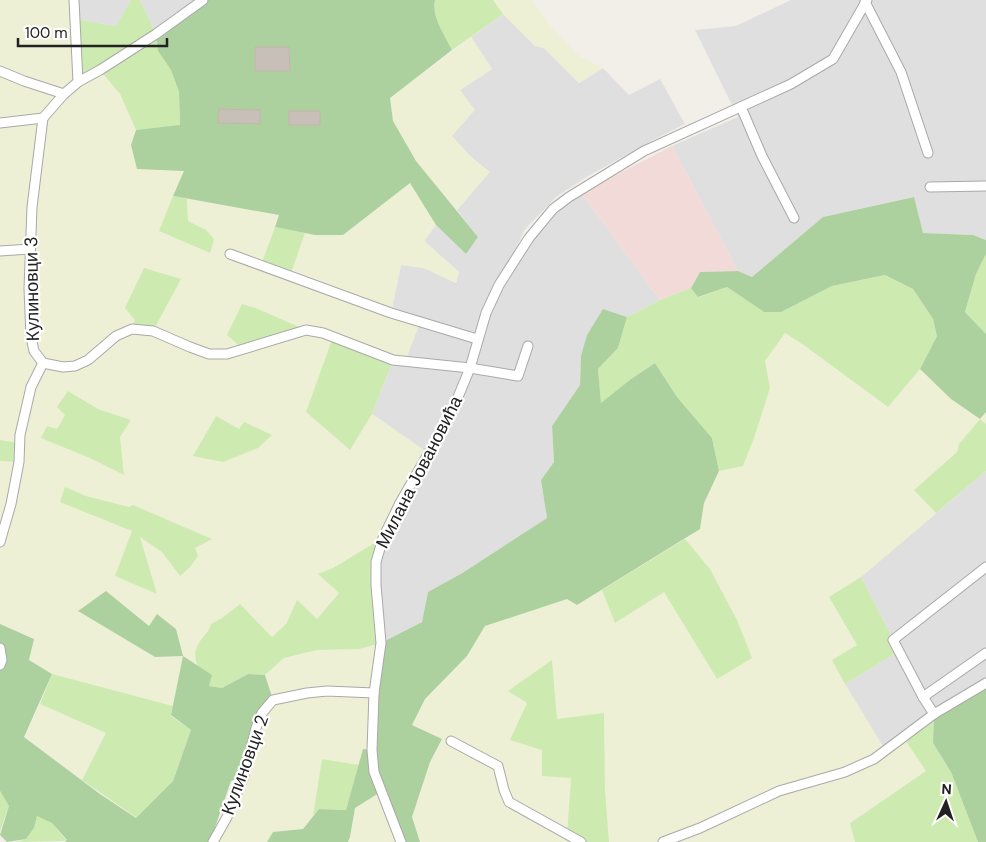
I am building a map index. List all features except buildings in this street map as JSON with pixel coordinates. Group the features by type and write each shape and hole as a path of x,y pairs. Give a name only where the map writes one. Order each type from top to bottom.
{"street":[{"path":"74,0 78,82"},
{"path":"0,123 43,118 64,94 78,82 156,34 203,0"},
{"name":"Милана Јовановића","path":"401,842 374,772 372,750 374,693 381,643 376,562 383,538 400,503 451,414 470,368 477,339 498,285 529,238 553,209 569,197 644,151 791,84 833,59 866,1"},
{"name":"Милана Јовановића","path":"866,1 901,72 928,153"},
{"path":"0,71 64,94"},
{"path":"741,107 762,156 794,218"},
{"name":"Кулиновци 3","path":"0,542 11,504 19,462 20,435 32,387 42,363 34,351 31,337 30,249 33,188 43,118"},
{"path":"930,187 986,186"},
{"path":"0,251 30,249"},
{"path":"230,254 391,313 477,339"},
{"name":"Милана Јовановића","path":"42,363 63,367 75,366 88,360 116,336 132,328 153,331 209,354 227,354 244,350 306,330 323,333 393,360 470,368"},
{"path":"470,368 518,376 528,346"},
{"path":"934,714 923,698 893,640 986,567"},
{"path":"0,648 2,660 0,665"},
{"path":"923,698 986,653"},
{"path":"663,842 700,828 779,791 845,772 874,759 934,714 986,683"},
{"name":"Кулиновци 2","path":"213,842 227,817 244,776 256,728 262,713 273,700 328,691 374,693"},
{"path":"451,741 498,766 509,802 581,842"}],"shaded area":[{"path":"74,0 131,0 116,26 75,19"},
{"path":"140,0 203,0 156,34"},
{"path":"791,0 986,0 986,240 973,235 923,233 913,197 823,217 752,277 738,271 672,146 738,117 695,30 736,26"},
{"path":"503,14 535,45 544,48 579,83 603,68 629,95 660,79 685,124 588,176 556,197 525,229 503,276 524,241 581,193 660,300 627,317 603,309 581,356 580,385 552,426 554,462 541,480 547,518 464,572 428,592 422,622 381,643 376,562 428,453 372,414 393,360 391,313 401,265 424,268 456,283 459,272 424,241 436,225 466,254 478,237 457,210 489,172 471,157 451,135 460,90 492,69 471,37"},
{"path":"672,146 738,271 700,272 691,288 660,300 581,193"},
{"path":"986,471 986,683 885,750 845,684 899,651 861,577"}],"green space":[{"path":"0,0 74,0 75,41 120,94 136,130 131,145 184,171 160,232 210,253 206,230 188,221 187,199 279,215 271,239 290,276 305,233 315,235 379,207 410,183 436,225 424,241 459,272 456,283 424,268 401,265 391,313 420,323 405,362 333,337 306,412 349,450 372,414 428,453 383,538 333,568 318,574 339,592 317,619 286,624 272,637 240,604 212,624 197,646 195,664 183,657 173,706 52,674 29,660 34,638 0,624 0,461 18,462 19,443 0,440","holes":["68,391 98,409 130,420 120,437 124,475 90,458 47,426 57,429 65,414","216,416 239,429 193,456","65,487 86,496 157,515 211,539 195,548 180,576 162,552 140,536 152,576 132,531","89,602 131,611 149,626 157,614 176,629 183,656 155,657 78,611"]},
{"path":"131,0 140,0 156,34 158,51 171,70 179,92 180,126 136,130 120,94 100,70 78,82 75,19 116,26"},
{"path":"203,0 435,0 434,6 437,19 452,50 390,98 393,121 416,161 478,237 466,254 436,225 410,183 343,235 315,235 275,227 279,215 173,196 184,171 137,169 131,145 136,130 180,125 179,92 171,70 158,51 156,34"},
{"path":"435,0 493,0 503,14 452,50 437,19 434,6"},
{"path":"493,0 532,0 553,29 579,56 603,68 579,83 544,48 535,46 503,14"},
{"path":"471,37 492,69 460,90 475,110 452,136 471,157 490,172 457,210 416,161 393,121 390,98"},
{"path":"173,196 187,199 188,221 206,230 214,239 210,253 159,231"},
{"path":"914,197 923,233 973,235 986,240 986,254 976,274 965,312 986,334 986,412 980,419 951,399 920,369 937,336 933,319 913,289 885,275 832,286 781,312 764,312 727,287 698,297 691,288 700,272 738,271 752,277 823,217"},
{"path":"275,227 305,233 290,276 261,265"},
{"path":"986,254 986,334 965,312 976,274"},
{"path":"144,268 181,279 153,331 132,329 135,320 125,308"},
{"path":"885,275 913,289 933,319 937,336 920,369 888,407 785,333 765,361 770,388 743,466 719,471 712,438 677,397 655,363 631,379 601,404 598,369 618,348 627,317 660,300 691,288 699,297 727,287 764,312 781,312 832,286"},
{"path":"242,304 306,330 244,350 227,335"},
{"path":"603,309 627,317 618,348 598,369 601,403 655,363 677,397 712,438 719,471 704,503 700,529 577,605 567,599 485,626 467,656 425,699 412,725 442,739 430,762 412,817 420,842 401,842 382,791 355,808 348,842 267,842 273,832 303,829 319,809 346,810 363,749 372,750 381,643 422,622 428,592 464,572 547,518 541,480 554,462 552,426 580,385 581,356 587,335"},
{"path":"785,333 887,407 920,369 951,399 979,419 986,412 986,424 980,419 959,444 957,451 914,490 936,513 861,577 829,597 857,645 845,684 885,750 903,737 926,771 850,822 855,842 609,842 605,790 604,713 557,719 552,660 509,691 527,703 542,750 571,778 567,834 581,842 420,842 412,817 430,762 442,739 412,725 425,699 467,656 485,626 567,598 577,605 602,590 616,623 664,591 717,679 737,620 710,569 685,539 700,529 704,503 719,471 743,466 770,388 765,361"},
{"path":"333,337 393,360 372,414 350,450 306,412"},
{"path":"68,391 98,409 131,420 120,437 124,475 90,458 41,438 47,426 57,429 65,415 57,407"},
{"path":"216,416 239,429 244,422 272,435 258,448 223,462 193,456"},
{"path":"980,419 986,424 986,471 936,513 914,490 957,452 959,444"},
{"path":"0,440 19,443 19,462 0,461"},
{"path":"65,487 86,496 129,507 133,505 212,539 195,548 198,556 180,576 162,552 140,537 157,594 115,576 132,531 60,502"},
{"path":"383,538 376,562 381,643 359,649 317,650 284,658 265,675 248,674 222,688 209,686 197,666 195,655 199,643 211,624 240,604 272,637 286,624 297,600 317,619 339,593 318,574 333,568"},
{"path":"685,539 710,569 737,620 752,658 717,679 664,592 615,623 602,590"},
{"path":"861,577 899,651 845,684 832,660 857,645 829,597"},
{"path":"106,591 149,626 157,614 176,629 183,656 155,657 78,611"},
{"path":"0,624 34,639 29,660 52,674 24,737 100,794 136,818 173,781 191,730 171,715 183,656 212,675 209,686 222,688 248,674 265,675 273,700 262,713 244,776 231,781 210,842 65,842 67,840 52,823 37,816 34,828 26,839 7,842 0,835 9,806 0,791"},
{"path":"381,643 372,750 363,749 359,765 322,759 313,816 303,829 274,832 267,842 213,842 227,817 256,728 273,700 265,675 284,658 317,650 359,649"},
{"path":"552,660 557,719 604,713 605,790 609,842 581,842 567,834 571,778 542,776 542,750 510,740 527,703 508,691"},
{"path":"52,674 173,706 171,716 191,730 173,781 137,818 82,780 106,733 40,704"},
{"path":"986,683 986,842 978,842 951,772 933,743 934,714"},
{"path":"40,704 106,733 82,780 24,736"},
{"path":"934,714 933,743 951,772 978,842 855,842 850,823 926,771 903,737"},
{"path":"322,759 359,765 346,810 319,809 313,816"},
{"path":"0,791 9,806 0,831"},
{"path":"382,791 401,842 348,842 355,808"},
{"path":"37,815 52,823 67,841 16,842 26,839 34,828"}]}
